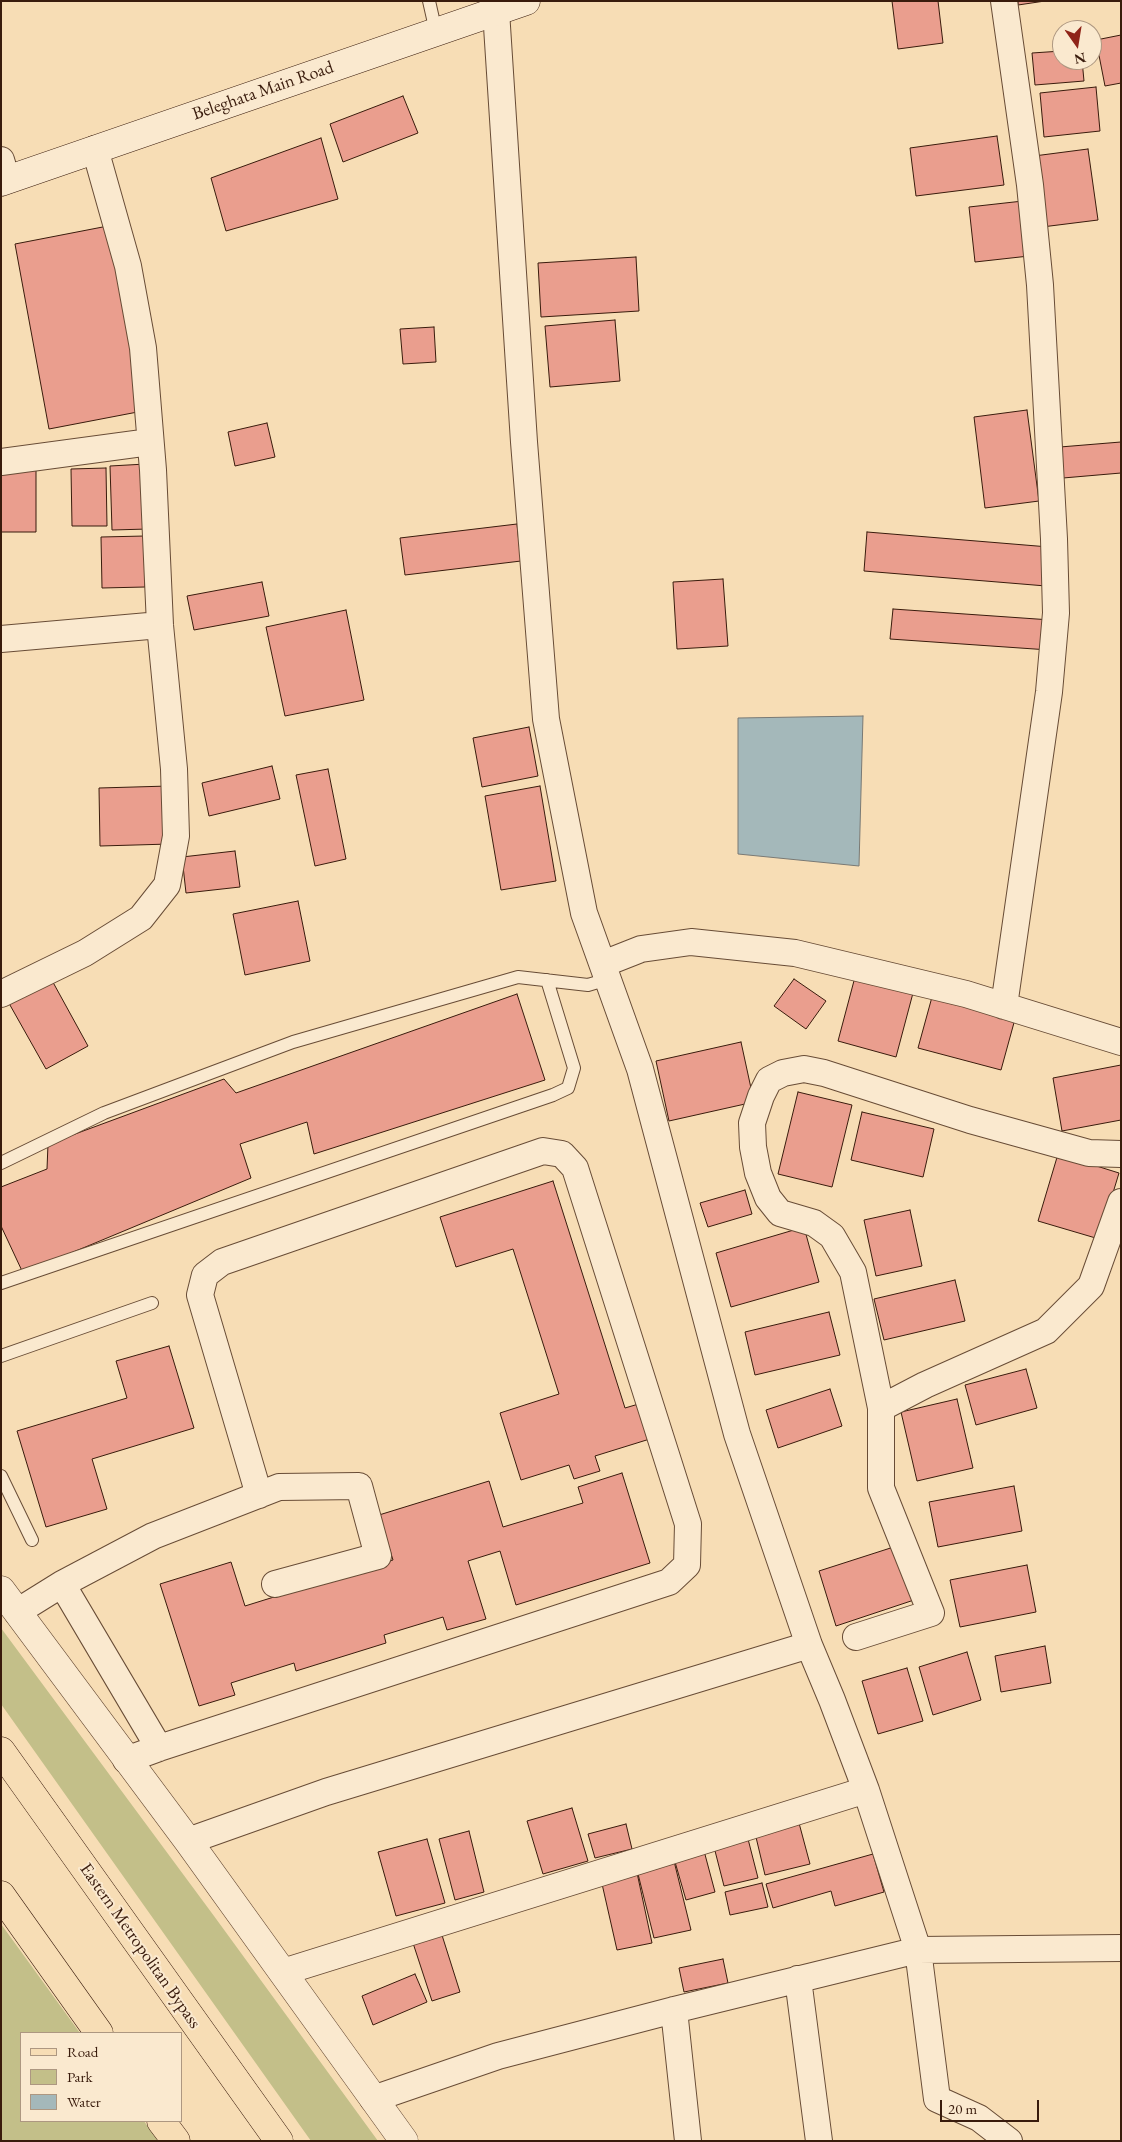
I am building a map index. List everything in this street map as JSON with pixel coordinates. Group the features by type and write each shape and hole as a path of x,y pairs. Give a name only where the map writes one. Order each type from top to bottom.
{"main road":[{"name":"Eastern Metropolitan Bypass","path":"1,1751 279,2141"},
{"path":"1,1895 98,2032"},
{"path":"162,2122 176,2141"}],"street":[{"name":"Beleghata Main Road","path":"3,174 95,149 526,1"},
{"path":"1004,1 1030,186 1040,285 1054,539 1056,614 1049,692 1004,1006"},
{"path":"496,11 524,442 546,719 584,913 640,1069 737,1434 809,1645 866,1790 918,1950 937,2099 979,2118 1009,2141"},
{"path":"1,994 85,953 141,918 167,886 176,836 174,769 160,625 150,442 142,348 128,266 95,149"},
{"path":"1,462 150,442"},
{"path":"1,639 160,625"},
{"path":"605,972 641,949 691,942 795,953 966,994 1121,1042"},
{"path":"856,1637 931,1613 881,1488 881,1408 853,1272 832,1236 814,1224 780,1213 768,1198 758,1173 753,1147 752,1123 761,1096 769,1080 783,1072 804,1069 818,1071 970,1120 1089,1153 1121,1154"},
{"path":"126,1760 669,1582 687,1565 688,1524 575,1168 562,1154 543,1151 222,1262 205,1275 200,1295 259,1495"},
{"path":"881,1408 925,1385 1046,1331 1091,1286 1121,1202"},
{"path":"17,1612 62,1584 153,1536 278,1487 359,1486 378,1556 275,1584"},
{"path":"62,1584 159,1748"},
{"path":"1,1590 188,1841 404,2141"},
{"path":"188,1841 326,1792 809,1645"},
{"path":"283,1972 866,1790"},
{"path":"373,2099 498,2056 674,2010 918,1950 1121,1948"},
{"path":"798,1979 819,2141"},
{"path":"674,2010 688,2141"}],"lane":[{"path":"429,1 436,32"},
{"path":"1,1163 104,1113 293,1042 518,977 588,985 605,972"},
{"path":"1,1283 544,1098 568,1088 574,1068 547,980"},
{"path":"1,1356 152,1303"},
{"path":"1,1476 32,1540"}],"green space":[{"path":"1,1628 378,2141 311,2141 1,1704"},
{"path":"1,1924 79,2032 20,2032 20,2122 145,2122 158,2141 1,2141"}],"water":[{"path":"863,716 859,866 738,854 738,718"}],"building":[{"path":"892,1 938,1 943,43 898,49"},
{"path":"1018,1 1045,1 1018,5"},
{"path":"1121,35 1121,83 1105,86 1102,70 1102,39"},
{"path":"1052,52 1052,70 1083,70 1084,81 1035,85 1032,53"},
{"path":"1096,87 1100,131 1044,137 1040,93"},
{"path":"403,96 418,133 343,162 330,124"},
{"path":"997,136 1004,185 916,196 910,148"},
{"path":"321,138 338,199 226,231 211,178"},
{"path":"1088,149 1098,220 1042,227 1034,156"},
{"path":"1023,201 1029,256 975,262 969,207"},
{"path":"113,225 148,410 49,429 15,244"},
{"path":"636,257 639,311 541,317 538,263"},
{"path":"615,320 620,381 550,387 545,326"},
{"path":"434,327 436,362 403,364 400,329"},
{"path":"1027,410 1039,501 985,508 974,417"},
{"path":"267,423 275,457 235,466 228,432"},
{"path":"1121,442 1121,473 1063,478 1060,447"},
{"path":"146,464 148,529 112,530 110,466"},
{"path":"106,468 107,526 72,526 71,469"},
{"path":"1,469 36,470 36,532 1,532"},
{"path":"517,524 521,561 405,575 400,538"},
{"path":"867,532 1049,547 1046,586 864,571"},
{"path":"145,536 145,587 102,588 101,537"},
{"path":"723,579 728,646 677,649 673,582"},
{"path":"262,582 269,616 194,630 187,596"},
{"path":"893,609 1051,620 1049,650 890,639"},
{"path":"346,610 364,700 285,716 266,627"},
{"path":"529,727 538,776 482,787 473,738"},
{"path":"272,766 280,799 209,816 202,783"},
{"path":"328,769 346,859 315,866 296,775"},
{"path":"169,786 170,844 100,846 99,788"},
{"path":"540,786 556,881 501,890 485,796"},
{"path":"235,851 240,887 186,893 182,857"},
{"path":"298,901 310,961 245,975 233,914"},
{"path":"49,975 88,1046 46,1069 6,998"},
{"path":"855,977 913,993 896,1057 838,1041"},
{"path":"794,979 826,1001 806,1029 774,1006"},
{"path":"517,994 545,1080 314,1154 307,1122 240,1144 251,1178 23,1273 1,1226 1,1187 47,1169 48,1144 224,1079 236,1093"},
{"path":"932,997 1015,1019 1001,1070 918,1048"},
{"path":"741,1042 754,1102 669,1121 656,1061"},
{"path":"1121,1065 1121,1120 1062,1131 1053,1078"},
{"path":"798,1092 852,1105 832,1187 778,1174"},
{"path":"862,1112 934,1129 923,1177 851,1160"},
{"path":"1058,1154 1119,1173 1099,1239 1038,1221"},
{"path":"553,1181 625,1408 642,1403 653,1438 595,1456 600,1471 574,1479 569,1465 521,1480 500,1413 559,1394 513,1249 456,1267 440,1217"},
{"path":"745,1190 752,1214 708,1227 700,1203"},
{"path":"910,1210 922,1266 876,1276 864,1220"},
{"path":"804,1227 819,1282 731,1307 716,1253"},
{"path":"955,1280 965,1321 884,1340 874,1299"},
{"path":"829,1312 840,1355 755,1375 745,1332"},
{"path":"169,1346 194,1428 92,1459 107,1509 46,1527 17,1431 127,1398 116,1361"},
{"path":"1026,1369 1037,1408 976,1425 965,1385"},
{"path":"830,1389 842,1426 778,1448 766,1410"},
{"path":"957,1399 973,1468 917,1481 901,1412"},
{"path":"622,1473 650,1563 516,1605 500,1551 468,1561 486,1619 447,1630 443,1617 384,1635 386,1643 296,1671 294,1663 231,1683 235,1695 199,1706 160,1584 231,1562 245,1606 393,1560 379,1515 489,1481 503,1527 583,1503 578,1487"},
{"path":"1014,1486 1022,1531 938,1547 929,1502"},
{"path":"903,1544 920,1598 836,1626 819,1571"},
{"path":"1027,1565 1036,1612 960,1627 950,1580"},
{"path":"1045,1646 1051,1683 1001,1692 995,1656"},
{"path":"967,1652 981,1700 933,1715 919,1667"},
{"path":"907,1668 923,1721 878,1734 862,1681"},
{"path":"572,1808 588,1861 543,1874 527,1821"},
{"path":"799,1823 810,1864 765,1875 755,1833"},
{"path":"626,1824 632,1849 595,1858 588,1834"},
{"path":"469,1831 484,1892 455,1900 439,1839"},
{"path":"747,1835 758,1878 724,1886 713,1843"},
{"path":"427,1839 445,1903 396,1916 378,1852"},
{"path":"703,1847 715,1892 686,1900 673,1855"},
{"path":"873,1854 884,1892 835,1906 831,1891 773,1908 766,1884"},
{"path":"673,1857 691,1930 654,1938 636,1866"},
{"path":"636,1868 652,1943 617,1950 600,1875"},
{"path":"762,1883 768,1907 730,1915 725,1892"},
{"path":"441,1932 460,1992 432,2001 412,1940"},
{"path":"723,1959 728,1983 684,1992 679,1968"},
{"path":"415,1974 427,2002 373,2025 362,1996"}]}
